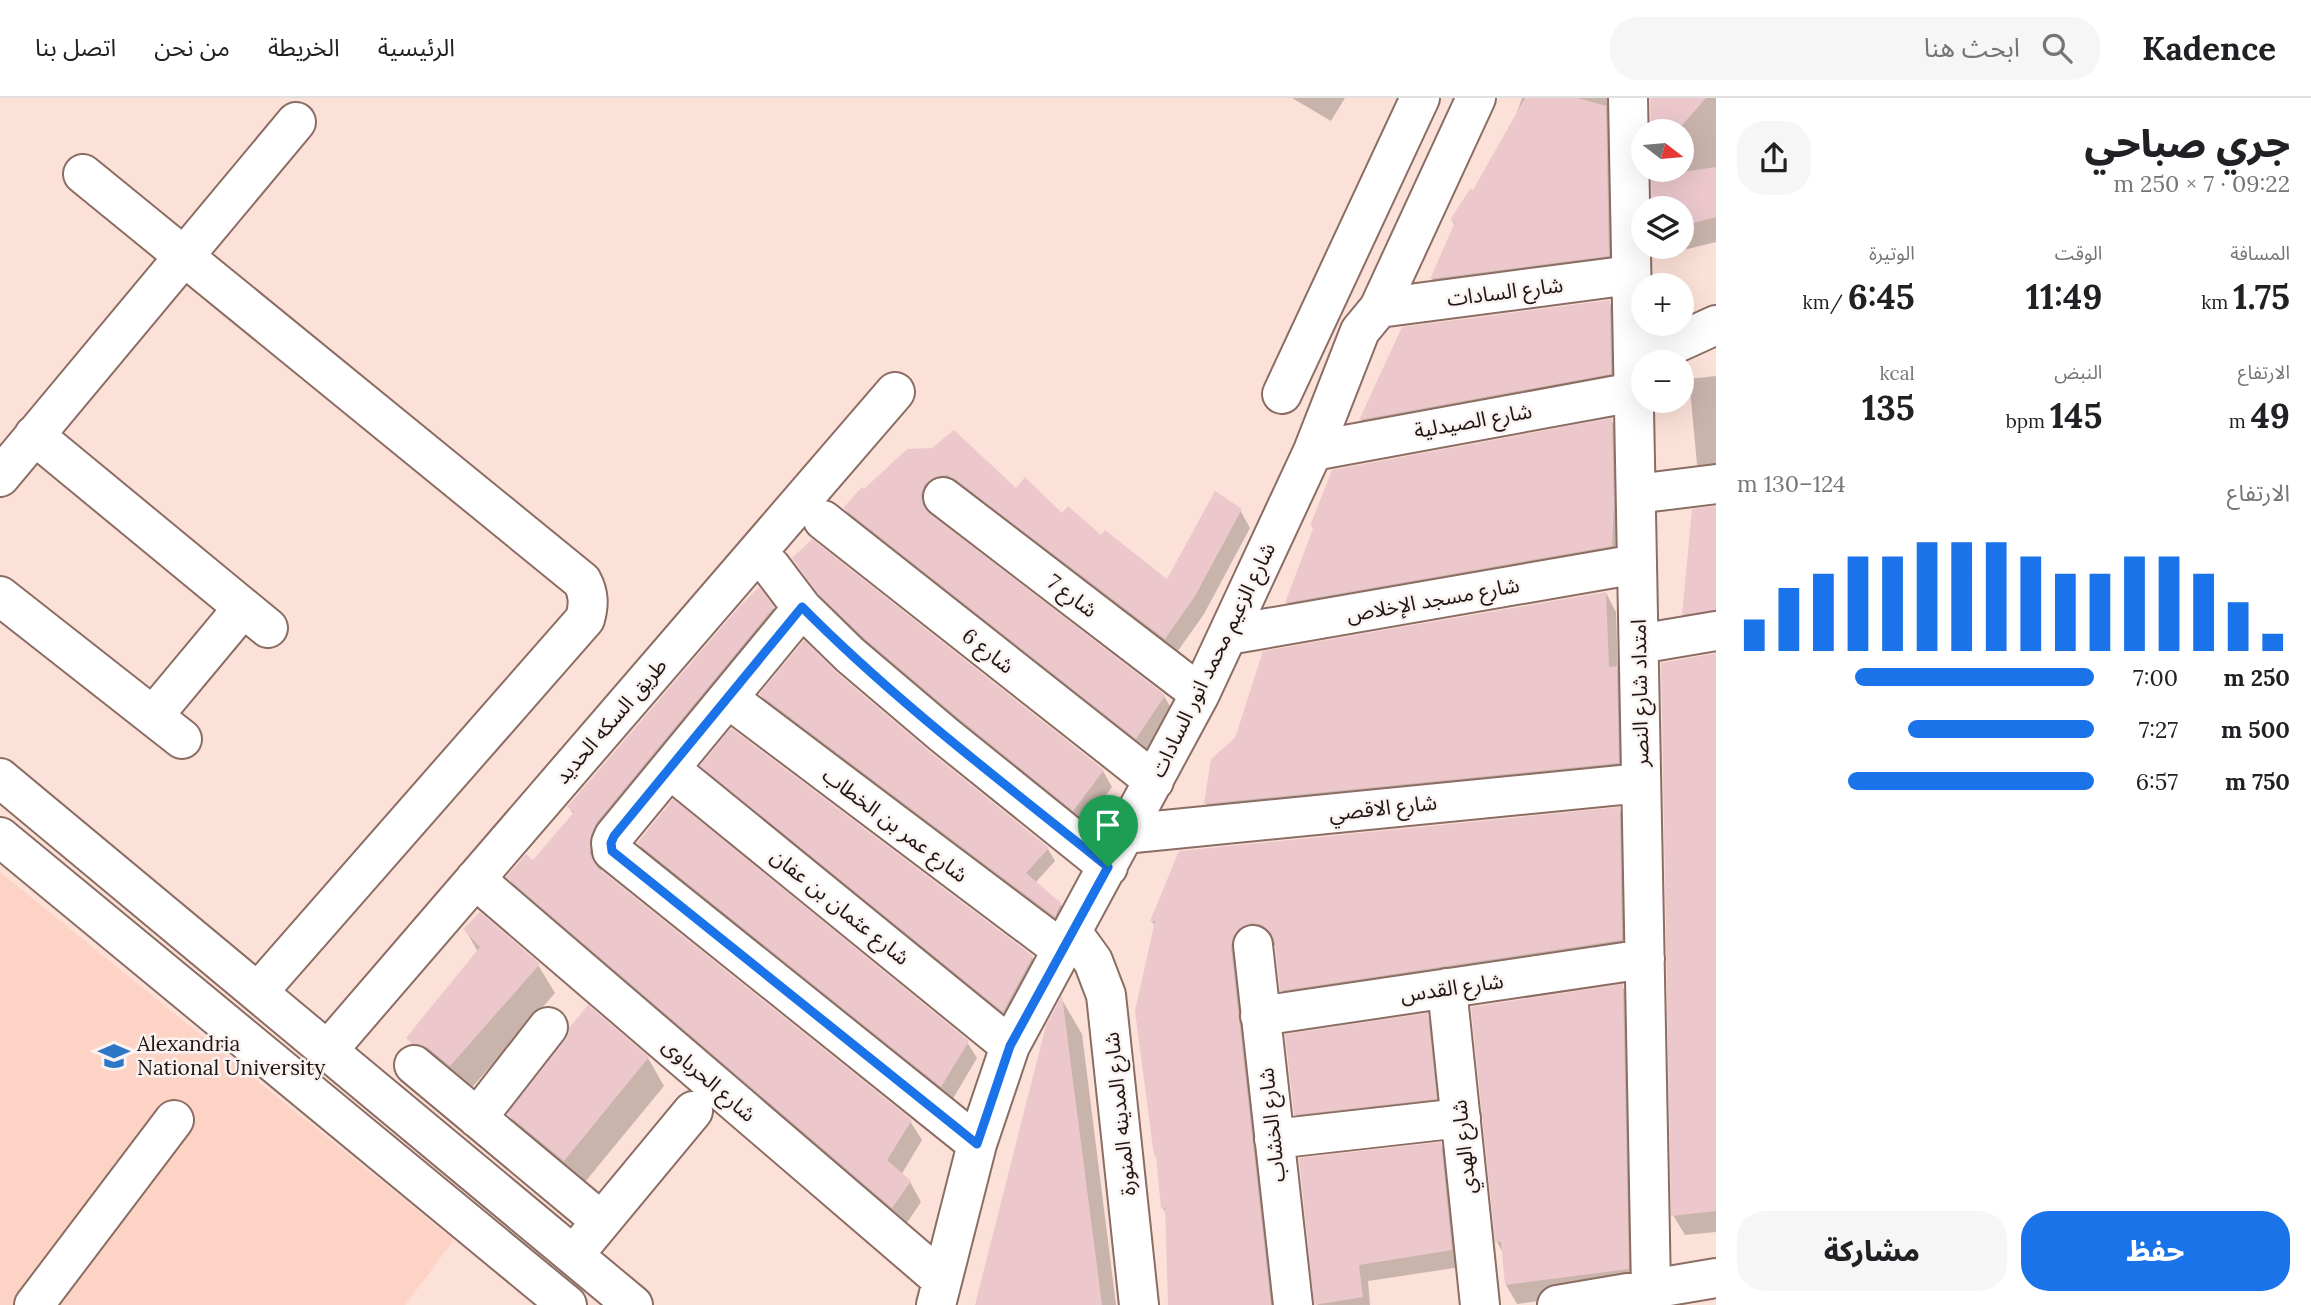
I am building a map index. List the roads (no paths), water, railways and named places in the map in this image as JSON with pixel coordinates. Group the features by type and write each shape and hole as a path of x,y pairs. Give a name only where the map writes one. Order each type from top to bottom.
{"street":[{"path":"1282,394 1420,98"},
{"name":"شارع الزعيم محمد انور السادات","path":"939,1293 977,1144 1010,1046 1200,694 1313,451 1360,331 1379,308 1476,98"},
{"name":"امتداد شارع النصر","path":"1628,98 1631,275"},
{"path":"0,477 296,122"},
{"path":"83,174 582,581 588,597 589,607 585,619 258,992"},
{"name":"شارع السادات","path":"1379,308 1631,275"},
{"name":"شارع الصيدلية","path":"1677,350 1716,326"},
{"name":"شارع الصيدلية","path":"1313,451 1631,377"},
{"name":"طريق السكه الحديد","path":"328,1050 895,392"},
{"name":"امتداد شارع النصر","path":"1634,413 1651,1289"},
{"path":"0,596 168,728 256,618 34,435"},
{"path":"1636,494 1716,484"},
{"name":"شارع 7","path":"943,497 1200,694"},
{"name":"شارع 6","path":"823,520 1154,781"},
{"name":"شارع مسجد الإخلاص","path":"1228,635 1637,564"},
{"path":"771,567 802,607 850,655 943,734 1116,850"},
{"path":"802,607 614,836 611,843 614,854 977,1144"},
{"path":"1639,645 1716,631"},
{"name":"شارع عمر بن الخطاب","path":"729,699 1067,941"},
{"name":"شارع عثمان بن عفان","path":"670,769 1010,1046"},
{"path":"0,778 633,1305"},
{"name":"شارع الاقصي","path":"1116,850 1642,783"},
{"path":"0,837 567,1305"},
{"name":"شارع الحرباوى","path":"475,879 939,1293"},
{"name":"شارع المدينه المنورة","path":"1067,941 1093,961 1106,995 1139,1305"},
{"name":"شارع الخشاب","path":"1253,945 1293,1305"},
{"name":"شارع القدس","path":"1260,1016 1645,959"},
{"name":"شارع الهدي","path":"1447,988 1480,1305"},
{"path":"477,1118 548,1027"},
{"path":"414,1065 601,1221"},
{"path":"574,1255 693,1111"},
{"path":"1274,1139 1461,1118"},
{"path":"34,1305 174,1120"},
{"path":"1557,1305 1716,1278"}],"place":[{"name":"Alexandria National University","path":"114,1056"}]}
